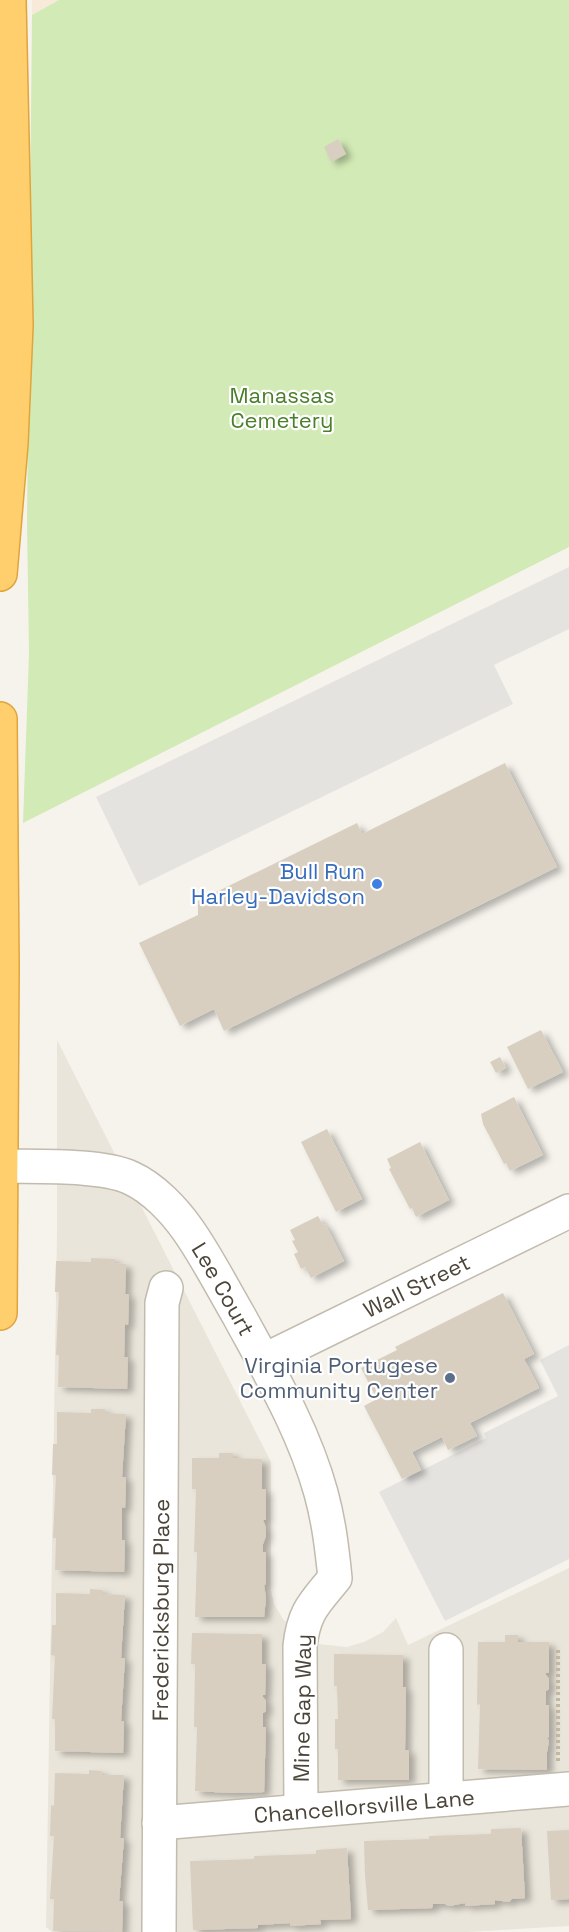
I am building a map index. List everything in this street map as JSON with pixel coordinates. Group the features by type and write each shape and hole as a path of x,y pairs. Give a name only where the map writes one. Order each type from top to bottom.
{"highway":[{"path":"0,574 11,443 15,325 9,0"},
{"path":"0,719 2,966 0,1313"}],"street":[{"name":"Lee Court","path":"1,1166 95,1169 131,1178 161,1200 187,1229 207,1259 263,1361 305,1446 321,1492 332,1538 335,1578"},
{"name":"Wall Street","path":"263,1361 569,1210"},
{"name":"Fredericksburg Place","path":"159,1932 162,1303 166,1288"},
{"name":"Mine Gap Way","path":"301,1811 300,1646 303,1623 310,1609 335,1578"},
{"path":"446,1650 446,1799"},
{"name":"Chancellorsville Lane","path":"159,1823 563,1789"}],"path":[{"path":"558,1647 563,1789"}],"shaded area":[{"path":"32,0 59,0 32,15"},
{"path":"569,567 569,629 494,665 513,704 139,886 96,797"},
{"path":"57,1040 271,1462 271,1590 274,1604 294,1631 318,1644 347,1647 364,1642 383,1632 396,1618 408,1645 569,1568 569,1926 467,1932 52,1932 46,1927 57,1233"},
{"path":"569,1345 569,1559 445,1621 379,1492 486,1438 484,1433 558,1396 540,1360"}],"green space":[{"name":"Manassas Cemetery","path":"59,0 569,0 569,547 23,823 29,653 27,521 32,15"}],"building":[{"path":"338,139 346,154 331,162 324,147"},
{"name":"Bull Run Harley-Davidson","path":"505,763 557,867 224,1031 214,1009 180,1026 139,943 198,915 198,901 357,823 362,834"},
{"path":"541,1030 563,1072 528,1089 507,1047"},
{"path":"500,1057 506,1068 496,1073 490,1062"},
{"path":"514,1097 543,1155 510,1171 483,1124 481,1114"},
{"path":"327,1129 362,1199 336,1212 301,1142"},
{"path":"420,1142 449,1200 416,1217 389,1169 391,1168 387,1159"},
{"path":"318,1216 323,1225 325,1224 344,1261 311,1278 305,1267 301,1269 294,1254 298,1252 292,1241 295,1240 290,1230"},
{"path":"91,1258 115,1259 115,1263 126,1264 125,1294 129,1294 124,1357 128,1357 127,1389 58,1387 59,1355 56,1355 59,1292 55,1292 56,1261 91,1262"},
{"name":"Virginia Portugese Community Center","path":"503,1293 534,1354 524,1359 539,1388 470,1423 477,1436 448,1450 442,1437 412,1452 421,1470 402,1479 364,1406 377,1399 361,1368 397,1350 395,1347"},
{"path":"91,1409 105,1409 105,1413 126,1414 122,1477 126,1477 125,1508 122,1507 122,1540 125,1540 124,1572 55,1570 56,1538 53,1538 56,1475 52,1475 53,1444 57,1444 57,1412 91,1413"},
{"path":"219,1453 233,1453 233,1458 262,1459 262,1489 266,1489 266,1520 263,1520 266,1528 263,1544 263,1552 266,1552 264,1617 195,1617 196,1489 192,1489 192,1458 219,1458"},
{"path":"90,1589 103,1590 103,1594 125,1595 121,1658 125,1658 121,1721 124,1721 123,1753 55,1751 55,1719 52,1719 55,1656 51,1655 52,1625 56,1625 56,1593 90,1594"},
{"path":"192,1633 262,1634 262,1664 266,1664 265,1695 263,1695 266,1701 266,1711 263,1713 263,1727 266,1727 264,1792 195,1791 197,1727 194,1727 195,1664 191,1664"},
{"path":"505,1635 518,1635 518,1642 549,1642 549,1673 546,1673 549,1679 549,1689 546,1691 546,1705 549,1705 547,1770 478,1769 480,1704 477,1705 478,1642 505,1642"},
{"path":"334,1654 403,1655 403,1687 406,1687 405,1750 409,1750 409,1780 338,1780 338,1749 335,1749 335,1719 338,1719 337,1686 334,1686"},
{"path":"89,1770 102,1771 101,1775 124,1775 120,1838 124,1838 119,1901 123,1901 122,1932 53,1931 54,1899 50,1899 54,1836 50,1836 55,1773 89,1774"},
{"path":"521,1828 525,1898 512,1899 509,1902 495,1900 495,1904 465,1906 465,1903 449,1906 433,1904 432,1908 368,1910 364,1841 491,1834 491,1829"},
{"path":"569,1830 569,1899 551,1900 547,1831"},
{"path":"347,1848 351,1919 320,1920 321,1924 290,1926 290,1923 258,1925 258,1928 193,1930 190,1861 316,1854 316,1850"}],"place":[{"name":"Bull Run Harley-Davidson","path":"377,884"},
{"name":"Virginia Portugese Community Center","path":"450,1378"}]}
